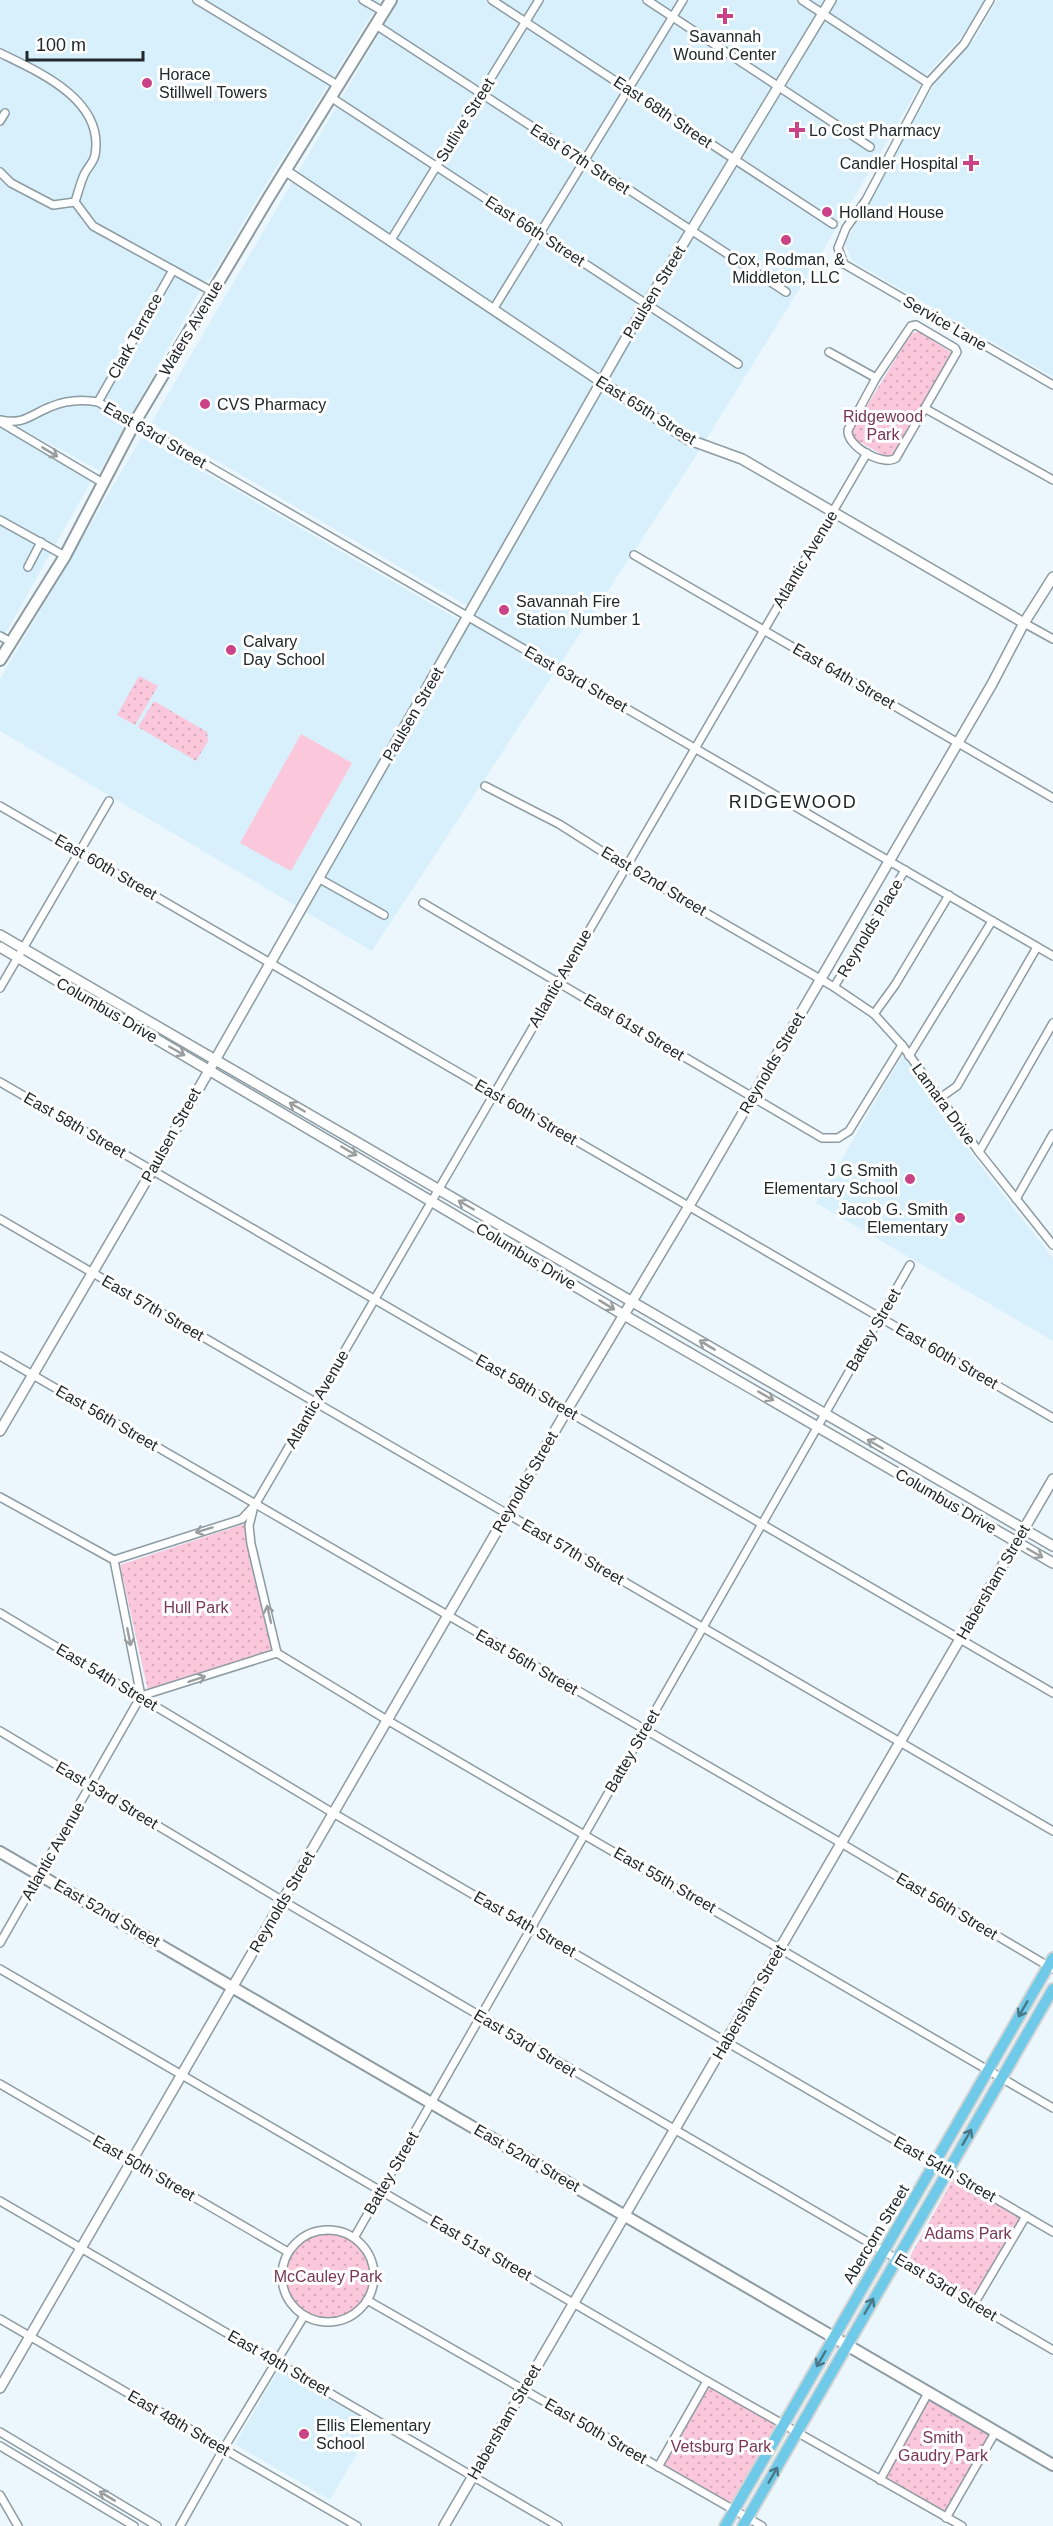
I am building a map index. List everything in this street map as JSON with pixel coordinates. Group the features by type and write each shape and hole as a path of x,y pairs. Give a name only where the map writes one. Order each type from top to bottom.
{"main road":[{"name":"Waters Avenue","path":"1,655 65,556 135,422 391,0"},
{"name":"East 52nd Street","path":"0,1852 1053,2465"},
{"name":"Abercorn Street","path":"725,2526 987,2070 1051,1964"},
{"name":"Abercorn Street","path":"746,2522 1053,1989"}],"street":[{"path":"197,0 339,86"},
{"path":"363,0 384,12"},
{"name":"East 68th Street","path":"492,0 833,224"},
{"name":"Sutlive Street","path":"391,240 539,0"},
{"path":"647,0 870,147"},
{"path":"495,308 683,0"},
{"path":"802,0 928,83 964,44 990,0"},
{"name":"Paulsen Street","path":"0,1431 153,1169 214,1058 601,382 831,0"},
{"name":"East 67th Street","path":"376,25 786,292"},
{"path":"0,53 56,81 77,100 89,118 96,138 95,157 84,175 75,202"},
{"name":"Service Lane","path":"928,83 866,200 846,228 838,248 841,257 844,264 1053,385"},
{"name":"East 66th Street","path":"332,98 738,364"},
{"path":"0,122 5,113"},
{"name":"East 65th Street","path":"286,171 495,308 687,439 742,459 1053,639"},
{"path":"0,172 11,183 53,205 75,202"},
{"path":"75,202 93,226 213,292"},
{"name":"Clark Terrace","path":"98,402 173,270"},
{"path":"916,325 955,348 957,352 926,409 896,458 891,462 867,453 850,440 847,434 876,378 911,326 916,325"},
{"path":"829,352 876,378"},
{"path":"0,421 21,421 32,418 49,407 82,399 98,402"},
{"name":"East 63rd Street","path":"98,402 1053,956"},
{"path":"926,409 1053,480"},
{"path":"0,421 103,483"},
{"name":"Atlantic Avenue","path":"114,1560 242,1519 255,1505 867,453"},
{"path":"0,520 65,556"},
{"path":"28,567 41,542"},
{"name":"East 64th Street","path":"634,555 1053,798"},
{"name":"Reynolds Street","path":"0,2388 506,1514 689,1206 958,743 1024,623 1053,577"},
{"path":"0,636 11,642"},
{"name":"East 62nd Street","path":"485,786 559,824 820,980"},
{"path":"0,988 109,801"},
{"name":"East 60th Street","path":"0,806 1053,1418"},
{"name":"Reynolds Place","path":"834,987 905,870"},
{"path":"318,878 384,915"},
{"path":"874,1014 895,985 949,895"},
{"name":"East 61st Street","path":"423,903 822,1138 838,1138 849,1131 902,1045"},
{"path":"909,1056 992,921"},
{"name":"Columbus Drive","path":"0,935 21,953 208,1069 624,1315 1053,1563"},
{"name":"Columbus Drive","path":"0,947 21,953 214,1058 1053,1546"},
{"path":"940,1098 957,1086 1037,947"},
{"name":"Lamara Drive","path":"820,980 874,1014 902,1045 979,1152 1052,1240"},
{"path":"979,1152 1053,1023"},
{"name":"East 58th Street","path":"0,1082 1053,1693"},
{"path":"1016,1199 1053,1134"},
{"name":"East 57th Street","path":"0,1219 1053,1831"},
{"name":"Battey Street","path":"354,2238 910,1265"},
{"name":"East 56th Street","path":"0,1356 447,1617 1051,1964"},
{"name":"Habersham Street","path":"444,2526 1053,1479"},
{"path":"0,1497 114,1560 141,1696 277,1653"},
{"name":"Atlantic Avenue","path":"255,1505 249,1526 251,1544 277,1653"},
{"name":"East 54th Street","path":"0,1613 333,1812 1053,2232"},
{"name":"East 55th Street","path":"277,1653 387,1720 781,1947 1053,2108"},
{"name":"Atlantic Avenue","path":"0,1943 141,1696"},
{"name":"East 53rd Street","path":"0,1731 674,2131 1053,2350"},
{"name":"East 51st Street","path":"0,1969 707,2381 962,2526"},
{"name":"East 50th Street","path":"0,2084 288,2252"},
{"name":"East 49th Street","path":"0,2202 82,2247 558,2526"},
{"path":"974,2304 1026,2217"},
{"path":"319,2230 343,2232 354,2238 363,2246 373,2267 374,2279 367,2300 351,2316 338,2321 326,2322 304,2316 295,2308 284,2289 281,2277 288,2252 297,2241 319,2230"},
{"name":"East 50th Street","path":"367,2300 734,2510 746,2522 762,2526"},
{"path":"180,2526 304,2316"},
{"name":"East 48th Street","path":"0,2319 357,2526"},
{"path":"658,2467 707,2381"},
{"path":"880,2480 928,2393"},
{"path":"0,2432 157,2526"},
{"path":"946,2518 996,2432"},
{"path":"0,2446 134,2526"},
{"path":"0,2494 18,2526"}],"shaded area":[{"path":"0,0 381,0 210,279 206,280 100,471 0,417"},
{"path":"399,0 984,0 964,34 926,75 818,259 689,467 372,951 306,912 476,611 151,423"},
{"name":"Candler Hospital","path":"997,0 1053,0 1053,377 852,261 845,243 943,69 974,40"},
{"path":"0,428 93,478 4,636 0,634"},
{"name":"Calvary Day School","path":"142,436 461,621 298,907 0,731 0,679"},
{"name":"J G Smith Elementary School","path":"903,1054 972,1155 1053,1258 1053,1341 816,1203"},
{"name":"Ellis Elementary School","path":"279,2369 374,2424 330,2500 235,2444"}],"green space":[{"name":"Ridgewood Park","path":"918,331 952,353 894,456 888,458 853,438 853,429 910,335"},
{"path":"139,676 158,686 135,725 117,715"},
{"path":"154,701 207,732 208,741 196,761 138,727"},
{"path":"301,734 352,763 291,871 240,843"},
{"name":"Hull Park","path":"244,1524 273,1650 148,1691 120,1565"},
{"name":"Adams Park","path":"953,2179 1022,2218 973,2300 908,2260"},
{"name":"McCauley Park","path":"328,2230 354,2238 366,2250 374,2276 366,2302 354,2314 328,2322 302,2314 290,2302 282,2276 290,2250 302,2238"},
{"name":"Vetsburg Park","path":"708,2387 779,2426 733,2506 664,2466"},
{"name":"Smith Gaudry Park","path":"928,2393 996,2431 946,2518 880,2480"}],"place":[{"name":"Savannah Wound Center","path":"725,16"},
{"name":"Horace Stillwell Towers","path":"147,83"},
{"name":"Lo Cost Pharmacy","path":"797,130"},
{"name":"Candler Hospital","path":"971,163"},
{"name":"Holland House","path":"827,212"},
{"name":"Cox, Rodman, & Middleton, LLC","path":"786,240"},
{"name":"CVS Pharmacy","path":"205,404"},
{"name":"Savannah Fire Station Number 1","path":"504,610"},
{"name":"Calvary Day School","path":"231,650"},
{"name":"J G Smith Elementary School","path":"910,1179"},
{"name":"Jacob G. Smith Elementary","path":"960,1218"},
{"name":"Ellis Elementary School","path":"304,2434"}],"district":[{"name":"RIDGEWOOD","path":"793,802"}]}
